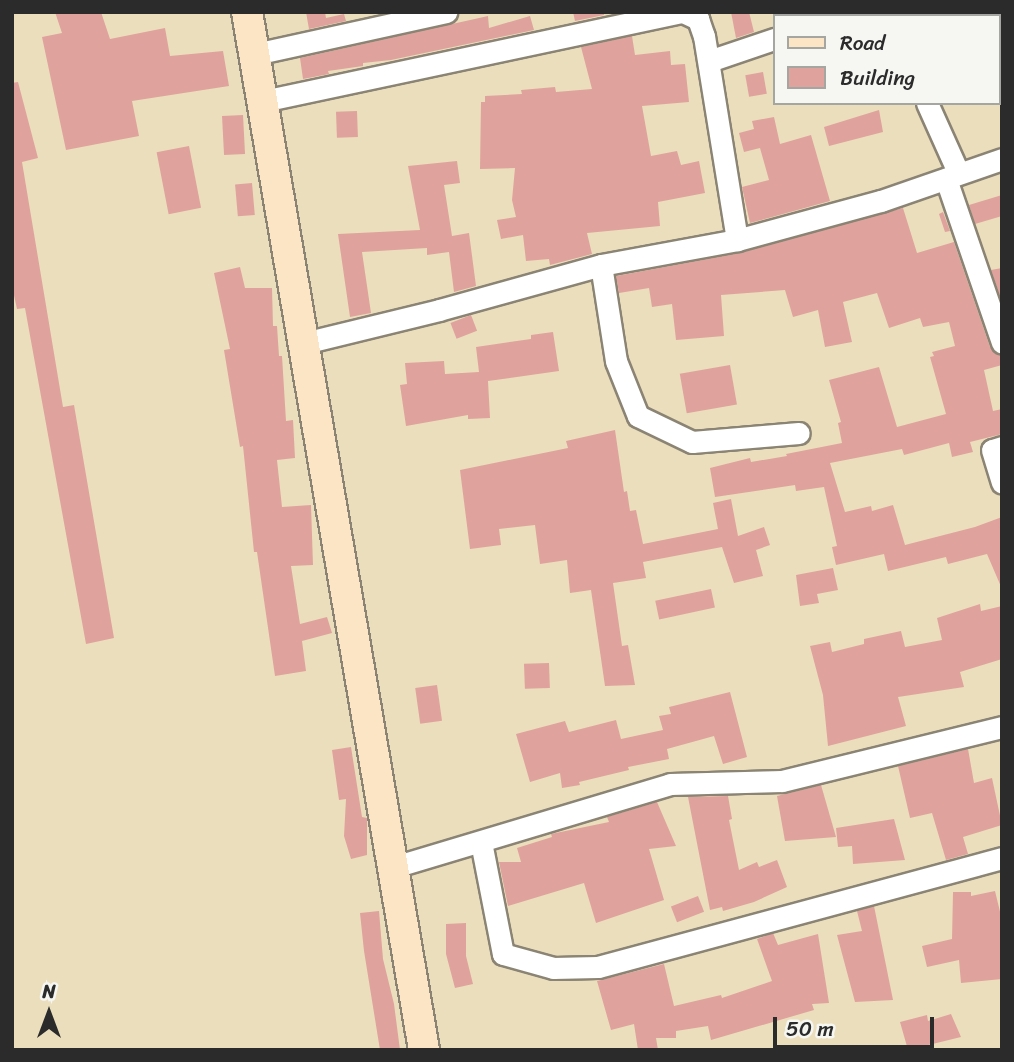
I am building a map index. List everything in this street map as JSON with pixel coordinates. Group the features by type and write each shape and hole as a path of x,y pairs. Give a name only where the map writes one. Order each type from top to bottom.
{"main road":[{"path":"247,12 424,1050"}],"street":[{"path":"255,54 446,12"},
{"path":"263,101 683,12 698,19 709,61 737,240"},
{"path":"709,61 772,40"},
{"path":"928,105 1002,342"},
{"path":"304,343 439,310 601,265 737,240 881,201 1002,159"},
{"path":"601,265 616,361 638,416 692,442 799,433"},
{"path":"1002,447 992,450 1002,483"},
{"path":"394,867 670,784 782,781 1002,727"},
{"path":"481,842 503,954 553,968 598,967 1002,858"}],"building":[{"path":"55,12 101,12 110,39 165,28 170,56 223,51 229,86 132,101 139,136 66,150 42,37 62,33"},
{"path":"306,12 325,12 326,18 344,14 346,21 309,29"},
{"path":"573,12 604,12 604,15 575,21"},
{"path":"731,12 749,12 754,32 736,38"},
{"path":"488,16 489,28 530,16 534,30 391,60 363,63 363,66 328,71 329,74 303,79 300,58"},
{"path":"632,36 635,55 670,51 671,65 685,64 689,102 642,106 651,156 677,151 681,165 699,161 705,193 658,202 660,226 587,233 592,254 550,265 549,259 526,261 523,235 501,239 497,220 516,217 512,200 515,168 480,169 481,102 485,102 485,96 522,94 521,90 555,87 556,92 592,89 581,47"},
{"path":"763,72 767,94 749,97 745,75"},
{"path":"18,82 38,158 22,162 63,407 74,405 114,638 86,644 25,308 17,309 12,286 12,83"},
{"path":"879,110 883,132 829,146 824,127"},
{"path":"357,111 358,137 337,138 336,112"},
{"path":"243,115 245,154 224,155 222,116"},
{"path":"774,117 780,144 811,135 830,201 750,223 742,187 769,180 760,148 744,152 739,133 754,129 752,121"},
{"path":"189,146 201,208 169,214 157,152"},
{"path":"457,161 460,183 444,185 452,236 469,233 476,286 454,292 449,252 427,255 427,248 362,252 371,313 350,317 338,234 420,230 408,166"},
{"path":"252,183 255,215 238,216 235,184"},
{"path":"1002,195 1002,216 975,224 969,205"},
{"path":"903,208 917,253 954,242 990,347 1002,356 1002,365 984,370 993,411 1002,409 1002,434 970,442 973,452 952,457 949,443 904,455 902,449 830,463 845,512 871,506 872,511 893,505 905,545 975,527 1002,517 1002,589 987,554 948,564 946,557 888,571 884,554 836,565 832,547 837,546 824,487 796,491 795,485 715,497 710,468 750,458 751,462 787,456 786,454 842,443 838,423 841,422 829,380 879,367 897,427 946,414 930,357 934,356 932,352 955,346 949,322 923,327 920,318 889,328 877,293 843,302 852,342 825,347 818,310 793,317 785,290 721,295 724,336 676,340 672,304 652,307 649,288 619,293 616,276 740,253"},
{"path":"943,212 950,231 945,232 939,214"},
{"path":"240,267 245,288 272,288 273,326 277,326 279,356 282,356 286,421 293,420 295,458 277,460 282,507 311,505 313,565 291,566 300,624 327,617 332,633 302,641 306,671 275,676 257,552 254,552 243,446 240,447 224,350 230,349 214,273"},
{"path":"1002,268 1002,299 1001,299 991,270"},
{"path":"471,315 477,331 457,339 450,323"},
{"path":"553,332 559,371 488,381 490,418 468,419 468,415 406,426 400,385 407,384 405,363 444,361 445,374 479,372 476,347 531,339 531,335"},
{"path":"730,365 737,404 687,413 680,374"},
{"path":"615,430 624,492 627,491 630,511 636,510 643,544 718,529 713,503 731,499 738,536 764,527 770,545 756,550 763,576 734,583 722,547 643,562 646,578 613,583 622,646 628,645 635,685 605,686 591,590 570,593 567,560 540,564 535,525 499,529 501,545 470,549 460,470 568,448 566,441"},
{"path":"833,568 838,590 817,594 819,603 800,606 796,575"},
{"path":"711,589 715,608 659,619 655,601"},
{"path":"980,604 981,611 1002,606 1002,659 960,672 964,687 898,697 906,726 828,746 823,695 810,646 830,642 832,652 864,644 864,639 901,631 905,647 942,640 937,618"},
{"path":"549,663 550,688 525,689 524,664"},
{"path":"437,685 442,721 420,724 415,688"},
{"path":"730,692 747,757 723,764 714,736 667,749 669,759 628,767 629,770 579,782 580,785 562,788 560,773 530,782 516,734 565,721 569,732 616,720 621,739 663,730 659,716 671,714 669,707"},
{"path":"351,747 362,817 367,818 367,855 351,859 344,836 346,799 339,800 332,750"},
{"path":"968,749 974,783 992,778 1002,825 963,837 968,854 946,860 932,813 910,818 898,766"},
{"path":"821,785 836,837 785,841 777,796"},
{"path":"728,796 732,819 729,820 739,870 757,862 759,867 777,860 787,887 754,902 723,911 722,907 710,910 688,797"},
{"path":"657,802 676,846 649,849 664,900 596,923 584,883 508,906 499,862 521,862 517,848 552,837 551,834 609,822 607,817"},
{"path":"894,819 905,860 853,864 852,846 838,847 836,828"},
{"path":"995,891 1002,920 1002,979 961,983 959,960 927,967 922,946 952,939 953,892 971,892 971,896"},
{"path":"698,896 704,912 677,922 671,906"},
{"path":"874,906 893,1000 855,1002 837,935 862,931 857,911"},
{"path":"379,911 383,959 394,1004 400,1050 380,1050 364,951 360,913"},
{"path":"466,923 466,956 473,984 455,988 446,954 446,924"},
{"path":"773,933 778,945 818,934 829,1003 812,1004 814,1010 711,1040 708,1026 676,1031 676,1038 656,1038 658,1050 638,1050 634,1024 611,1030 597,981 664,964 674,1006 721,995 722,998 772,981 757,939"},
{"path":"951,1014 961,1037 908,1050 900,1022 927,1015 928,1021"}]}
